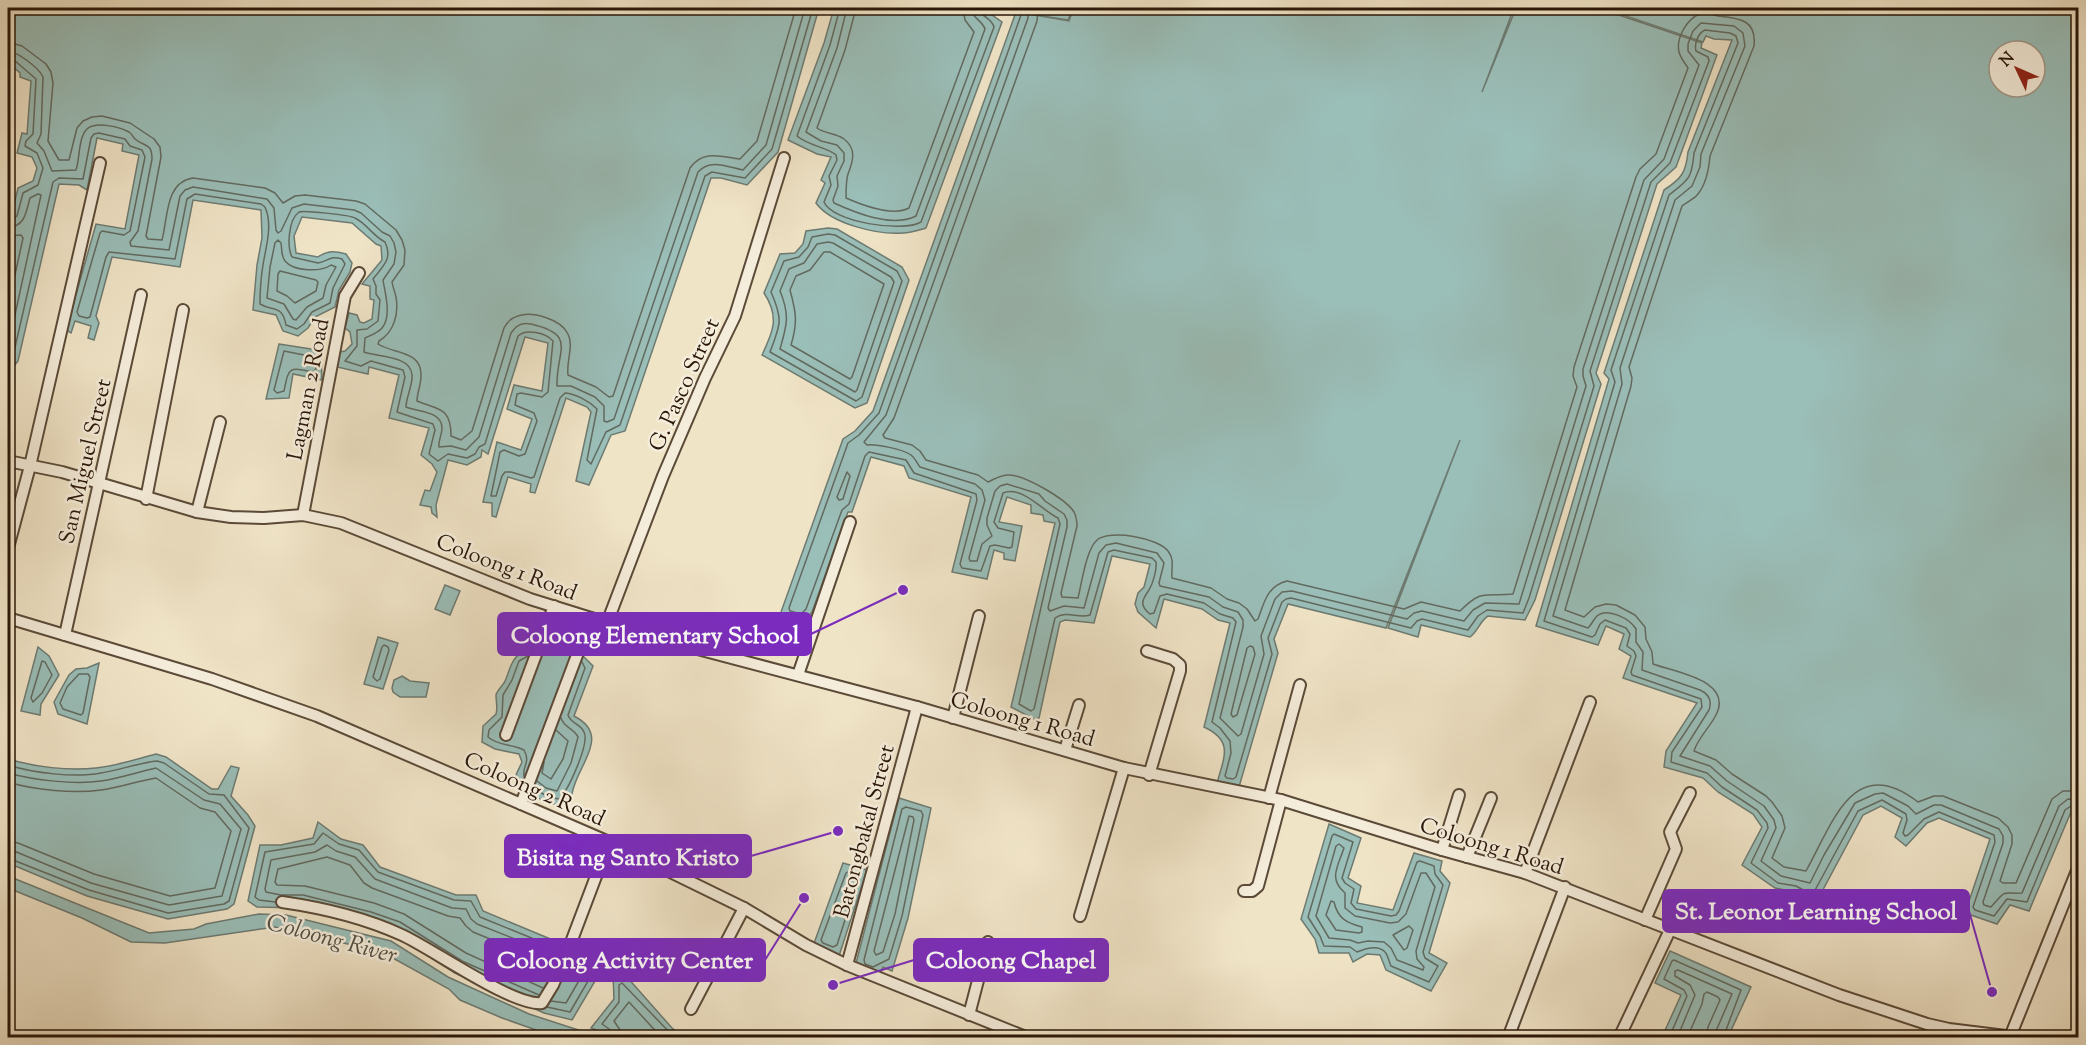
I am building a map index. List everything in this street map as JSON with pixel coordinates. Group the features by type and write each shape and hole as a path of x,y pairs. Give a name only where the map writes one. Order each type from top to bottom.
{"street":[{"name":"G. Pasco Street","path":"607,623 663,476 705,378 735,316 784,158"},
{"path":"8,548 30,466 100,163"},
{"name":"Lagman 2 Road","path":"303,515 345,296 358,273"},
{"name":"San Miguel Street","path":"64,635 141,295"},
{"path":"146,499 183,310"},
{"path":"196,512 220,422"},
{"name":"Coloong 1 Road","path":"8,461 99,483 146,499 196,512 231,517 264,518 303,515 341,523 530,599 607,623 917,707 1149,775 1281,800 1525,873 1839,995 1927,1024 2022,1038"},
{"path":"798,675 850,522"},
{"path":"506,735 554,606"},
{"path":"953,718 979,616"},
{"name":"Coloong 2 Road","path":"8,618 212,679 317,716 609,842 744,908 806,945 847,965 1028,1038"},
{"path":"521,804 591,618"},
{"path":"1147,651 1173,659 1180,665 1149,775"},
{"path":"1269,798 1300,685"},
{"path":"1525,873 1590,702"},
{"path":"1065,750 1079,705"},
{"name":"Batongbakal Street","path":"847,965 917,707"},
{"path":"1080,916 1124,768"},
{"path":"1645,920 1676,849 1670,832 1690,793"},
{"path":"1442,850 1459,795"},
{"path":"1467,857 1491,798"},
{"path":"1244,891 1252,891 1258,886 1281,800"},
{"path":"282,902 325,909 359,918 403,935 469,973 524,1000 536,1004 542,1003 553,985 570,945 609,842"},
{"path":"2010,1037 2079,868"},
{"path":"1508,1038 1565,887"},
{"path":"691,1009 744,908"},
{"path":"1618,1038 1670,930"},
{"path":"969,1015 988,942"}],"water":[{"path":"8,8 819,8 778,152 747,185 721,178 711,178 625,431 611,435 589,485 576,481 591,412 587,407 566,398 535,493 530,492 531,484 508,477 496,517 492,516 492,503 483,502 497,442 521,450 532,419 507,409 514,385 542,391 548,343 525,337 488,454 482,450 481,457 467,465 448,460 436,505 437,517 432,513 431,507 420,505 425,490 430,491 437,472 432,464 421,455 429,428 389,418 399,375 369,367 368,374 337,367 340,352 345,351 352,344 350,332 345,328 349,313 357,315 360,322 364,323 372,319 374,300 370,299 370,286 362,284 382,260 381,246 352,223 302,217 294,236 296,253 318,257 328,252 338,252 346,254 352,263 350,272 339,290 335,307 315,317 308,328 298,336 283,331 276,315 253,310 262,238 261,210 193,200 180,267 112,257 96,316 99,323 94,340 88,338 91,326 75,321 71,333 66,330 96,224 125,229 139,155 122,151 123,144 97,138 87,190 79,185 59,184 18,361 14,366 8,364 8,214 12,213 18,188 33,181 37,168 32,157 17,153 22,133 27,134 31,81 20,77 20,73 8,62"},
{"path":"834,8 982,8 1002,22 926,228 906,233 881,232 856,227 832,217 816,203 825,183 821,180 831,157 817,154 788,140 824,43"},
{"path":"1007,8 1073,8 1068,20 1017,12 1069,21 1074,8 1514,8 1482,92 1516,8 1598,8 1702,43 1701,48 1717,55 1676,167 1657,184 1596,373 1601,384 1535,600 1525,620 1488,616 1470,637 1421,625 1418,637 1388,628 1460,440 1386,628 1288,604 1274,639 1278,653 1239,787 1217,783 1224,758 1223,744 1220,738 1204,727 1230,623 1218,620 1202,609 1164,599 1156,628 1138,612 1135,604 1138,593 1144,587 1150,564 1112,556 1094,623 1065,620 1060,622 1039,718 1034,719 1011,707 1055,523 1044,521 1043,515 1031,513 1031,505 1007,497 999,522 1022,526 1015,561 1004,559 1004,553 994,550 987,579 952,572 971,497 909,478 904,466 871,457 852,512 848,512 812,612 806,619 799,620 789,618 781,612 843,439 855,431 873,411 1016,12"},
{"path":"1602,8 2078,8 2078,816 2071,812 2029,911 2010,905 1997,924 1965,913 1990,839 1939,818 1927,823 1906,846 1895,837 1902,818 1881,806 1863,815 1818,899 1806,898 1794,892 1775,888 1742,865 1762,827 1753,814 1718,792 1703,778 1664,767 1666,751 1697,703 1623,678 1631,656 1619,649 1624,634 1606,626 1598,645 1536,626 1609,379 1604,373 1664,190 1679,179 1684,170 1688,152 1732,40 1706,36 1703,42"},
{"path":"837,229 902,267 909,280 867,403 855,408 762,355 773,324 772,310 764,293 780,254 795,253 803,244 806,231"},
{"path":"279,344 311,349 321,353 322,380 293,374 289,398 266,399"},
{"path":"445,585 460,591 450,615 435,609"},
{"path":"378,637 398,643 383,689 364,684"},
{"path":"38,647 49,656 59,675 41,704 40,715 21,711"},
{"path":"542,647 562,648 570,652 577,650 593,666 574,716 585,724 591,733 592,742 572,794 559,805 539,799 520,781 516,775 522,762 519,754 495,749 482,742 483,726 496,714 496,695 514,659 521,653"},
{"path":"99,663 87,724 58,714 54,702 69,675 76,669 87,668"},
{"path":"402,676 410,681 429,683 426,697 400,697 393,692 394,680"},
{"path":"156,754 166,757 212,789 218,789 231,766 239,768 231,796 255,826 234,904 227,909 168,919 87,896 8,863 8,759 52,768 85,769 111,766"},
{"path":"899,798 931,808 908,918 892,971 883,967 880,975 855,967"},
{"path":"318,822 341,839 363,845 380,867 456,895 476,895 483,911 605,964 572,1020 544,1013 455,973 396,935 368,925 300,908 257,907 248,901 260,845 281,845 313,838"},
{"path":"1329,824 1361,838 1348,878 1361,886 1357,903 1393,910 1414,853 1442,861 1440,871 1450,883 1429,953 1447,963 1431,991 1386,970 1380,955 1367,954 1353,962 1349,953 1319,953 1315,939 1301,919"},
{"path":"843,863 867,870 839,956 813,946"},
{"name":"Coloong River","path":"8,876 149,933 194,929 206,924 259,914 286,915 391,941 448,977 529,1014 600,1037 556,1037 460,1000 449,989 382,952 275,927 165,943 131,942 82,918 8,888"},
{"path":"1670,951 1751,987 1728,1037 1662,1037 1681,995 1655,983"},
{"path":"613,975 626,976 672,1028 685,1037 614,1037 591,1028 614,999"}],"place":[{"name":"Coloong Elementary School","path":"903,590"},
{"name":"Bisita ng Santo Kristo","path":"838,831"},
{"name":"Coloong Activity Center","path":"804,898"},
{"name":"Coloong Chapel","path":"833,985"},
{"name":"St. Leonor Learning School","path":"1992,992"}]}
